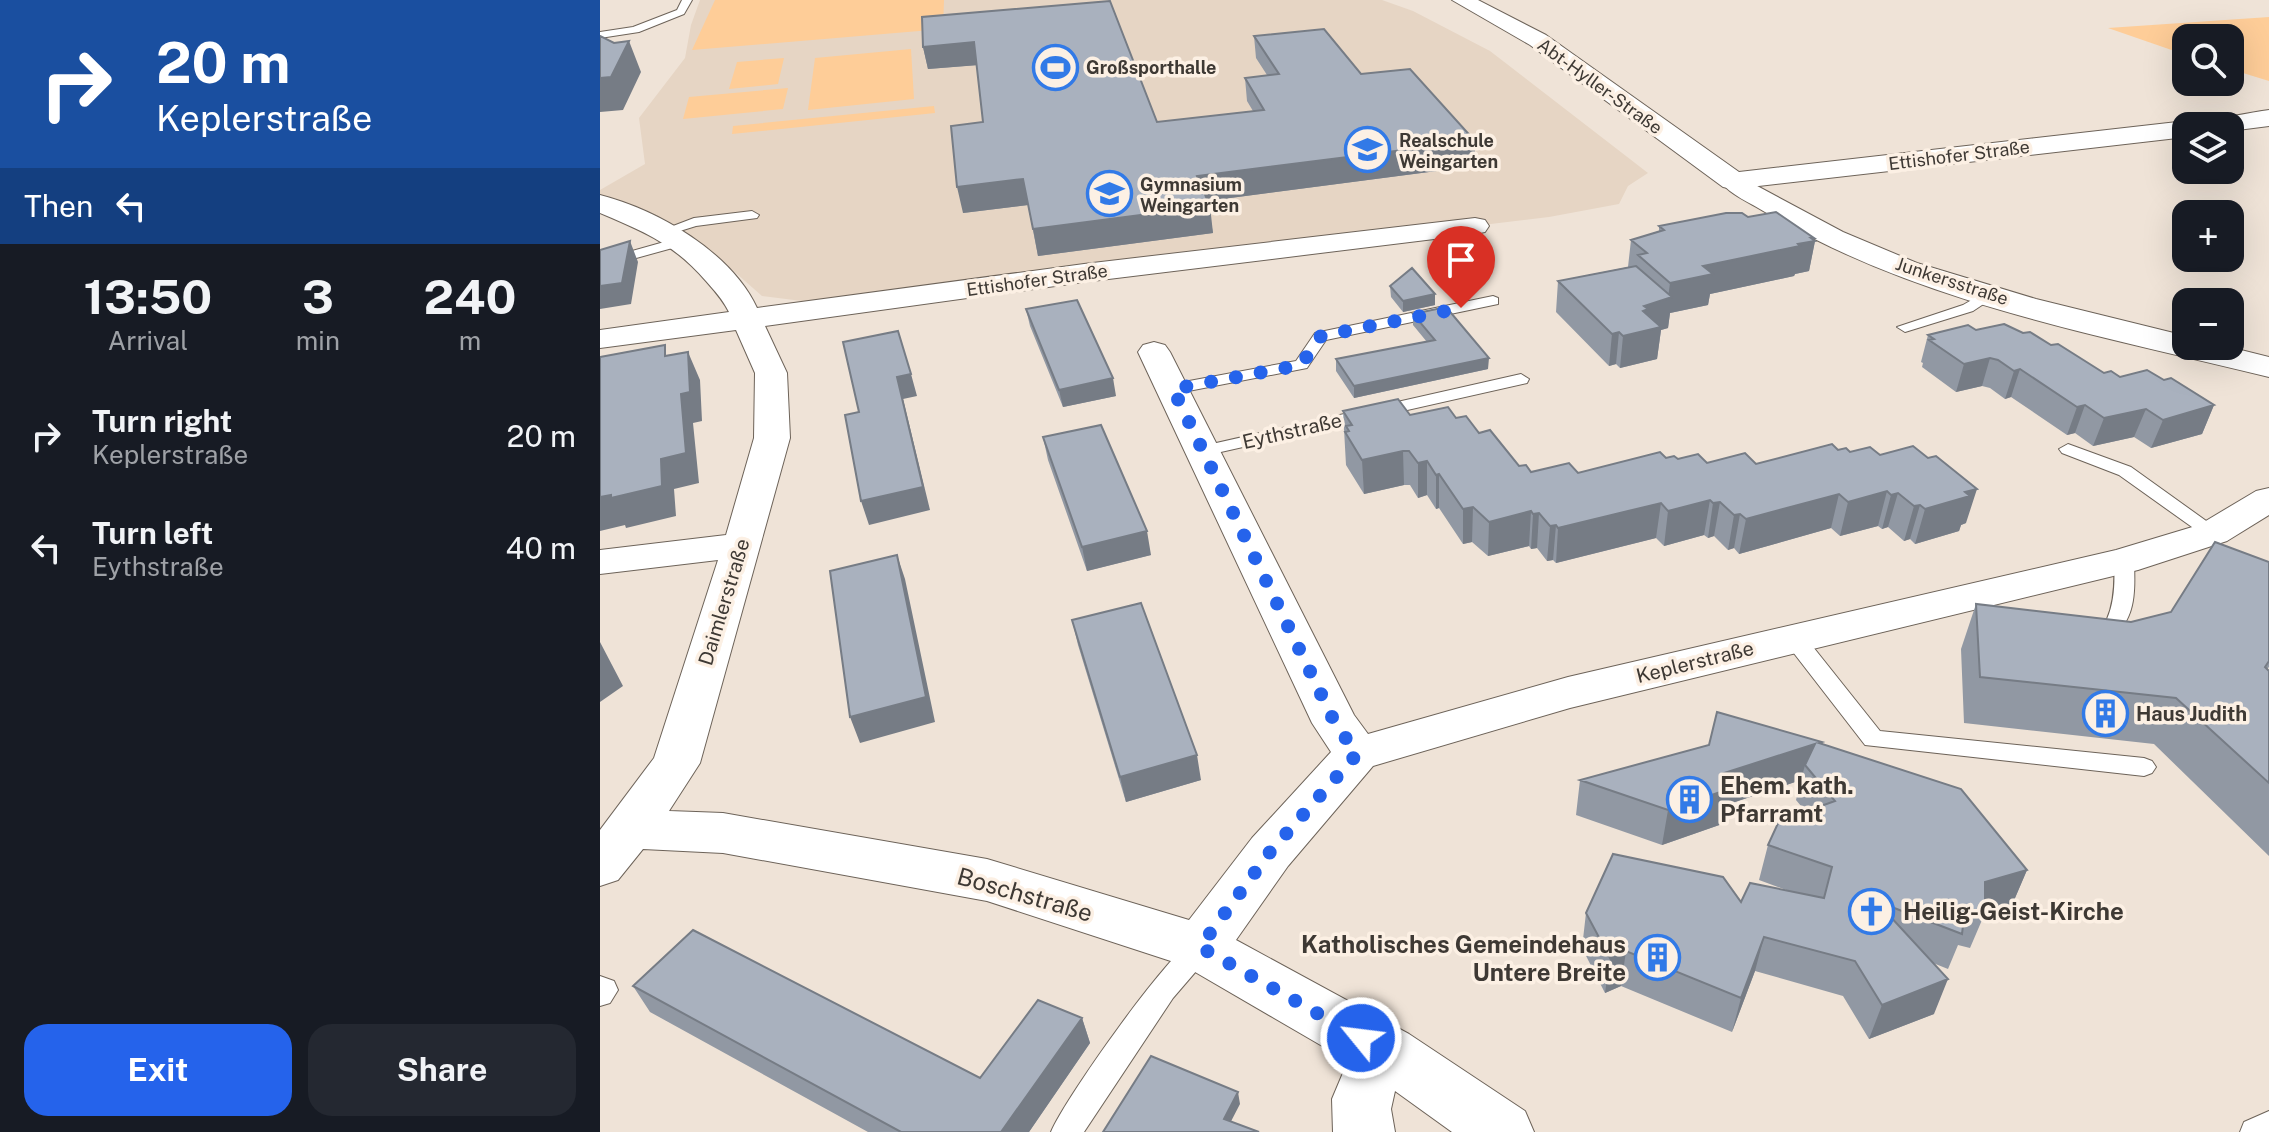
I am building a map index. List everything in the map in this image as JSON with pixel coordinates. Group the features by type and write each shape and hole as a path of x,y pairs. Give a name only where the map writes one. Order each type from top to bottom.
{"street":[{"name":"Abt-Hyller-Straße","path":"1462,0 1538,40 1733,181"},
{"path":"2244,121 2269,118"},
{"name":"Ettishofer Straße","path":"1733,181 2172,131"},
{"name":"Junkersstraße","path":"1733,181 1779,210 1869,255 1989,294 2172,342"},
{"path":"600,203 674,236"},
{"name":"Ettishofer Straße","path":"600,339 1084,273 1475,226"},
{"name":"Daimlerstraße","path":"616,847 676,763 772,438 771,373 738,299 696,252 674,236"},
{"path":"1154,352 1335,723 1357,754 1270,852 1200,947"},
{"name":"Junkersstraße","path":"2242,360 2269,367"},
{"name":"Keplerstraße","path":"1357,754 1568,693 1794,638 1965,610 2213,533 2269,499"},
{"path":"600,562 740,545"},
{"name":"Boschstraße","path":"616,847 723,833 987,880 1200,947 1388,1053 1503,1132"},
{"path":"1364,1132 1360,1102 1369,1077 1388,1053"}],"lane":[{"path":"600,35 635,30 681,12 687,0"},
{"path":"622,23 635,30"},
{"path":"600,264 674,236 694,222 752,215"},
{"path":"1905,327 1968,308 1989,294"},
{"path":"1173,389 1301,365 1321,336 1493,301"},
{"name":"Eythstraße","path":"1203,451 1521,379"},
{"path":"2068,449 2125,471 2213,533"},
{"path":"2084,641 2096,639 2116,625 2125,589 2124,561"},
{"path":"1794,638 1873,739 2144,767"},
{"path":"1066,1132 1163,989 1200,947"},
{"path":"600,988 604,990 600,994"},
{"path":"2255,1132 2269,1126"}],"shaded area":[{"path":"700,0 1382,0 1413,11 1490,51 1648,173 1628,186 1619,204 1549,217 826,304 762,296 712,252 666,224 600,197 600,190 645,164 639,118 685,58 691,25"},
{"path":"715,0 944,0 943,29 692,50"},
{"path":"2269,17 2269,81 2244,73 2244,24 2172,24 2172,50 2108,28"},
{"path":"911,49 914,99 808,110 815,58"},
{"path":"784,58 778,84 729,89 737,62"},
{"path":"788,88 783,109 683,119 689,97"},
{"path":"934,106 935,113 732,134 733,126"}],"building":[{"path":"1110,1 1157,122 1264,110 1245,78 1279,74 1254,36 1324,29 1361,74 1410,69 1475,141 1197,176 1210,206 1033,229 1023,179 957,187 951,126 983,122 974,42 923,47 922,17"},
{"path":"600,36 614,43 629,41 611,77 600,78"},
{"path":"1776,212 1815,241 1703,266 1713,274 1670,283 1638,255 1647,253 1631,240 1664,230 1659,226 1726,213 1742,213 1748,217"},
{"path":"630,241 622,283 600,286 600,250"},
{"path":"1636,266 1672,297 1644,306 1648,309 1643,311 1661,327 1623,336 1619,332 1612,334 1558,281"},
{"path":"1412,268 1435,294 1403,301 1390,286"},
{"path":"1077,300 1113,378 1059,390 1026,309"},
{"path":"1446,307 1489,358 1354,386 1336,359 1435,340 1413,314"},
{"path":"2004,324 2023,333 2030,332 2051,345 2058,344 2104,373 2111,371 2120,377 2147,370 2164,380 2171,378 2214,405 2163,420 2146,409 2104,418 2085,405 2077,407 2020,369 2014,371 1998,360 1990,358 1964,364 1929,340 1934,339 1928,335 1968,325 1976,330"},
{"path":"898,331 911,374 897,377 923,487 861,501 845,415 859,412 843,342"},
{"path":"665,345 665,356 688,352 690,392 681,394 686,453 661,459 662,486 611,498 611,495 600,497 600,357"},
{"path":"1398,399 1410,415 1448,407 1456,418 1466,416 1479,433 1490,430 1519,466 1526,465 1531,472 1569,463 1578,473 1660,452 1666,458 1674,456 1678,459 1698,454 1707,463 1745,453 1756,464 1832,444 1838,450 1846,448 1850,452 1870,447 1880,455 1913,446 1928,458 1936,456 1977,489 1965,492 1970,496 1925,509 1920,505 1914,506 1898,493 1891,495 1887,491 1848,502 1839,494 1746,519 1740,514 1734,515 1720,502 1710,500 1668,511 1661,503 1558,528 1556,525 1550,526 1539,513 1533,514 1531,511 1489,522 1473,507 1463,509 1427,461 1418,463 1409,451 1362,460 1345,432 1349,431 1346,426 1352,425 1343,411"},
{"path":"1101,425 1147,531 1082,547 1043,437"},
{"path":"2215,542 2269,562 2269,661 2265,667 2269,671 2269,783 2176,698 1980,677 1976,604 2131,622 2171,612"},
{"path":"897,555 926,697 850,717 830,571"},
{"path":"1141,603 1197,755 1120,777 1072,620"},
{"path":"1717,712 1822,742 1819,743 1961,789 2027,870 1985,882 1985,913 1965,909 1962,934 1876,901 1948,979 1882,1005 1855,961 1764,937 1741,998 1626,951 1610,958 1586,913 1613,854 1723,877 1741,902 1750,883 1824,898 1832,867 1768,845 1779,821 1835,801 1805,765 1815,744 1721,774 1732,788 1668,810 1580,780 1709,745"},
{"path":"693,930 980,1078 1038,1000 1082,1018 1001,1132 901,1132 633,986"},
{"path":"1151,1056 1238,1092 1224,1119 1259,1132 1103,1132"}],"place":[{"name":"Großsporthalle","path":"1055,67"},
{"name":"Realschule Weingarten","path":"1368,150"},
{"name":"Gymnasium Weingarten","path":"1109,194"},
{"name":"Haus Judith","path":"2105,714"},
{"name":"Ehem. kath. Pfarramt","path":"1689,799"},
{"name":"Heilig-Geist-Kirche","path":"1872,911"},
{"name":"Katholisches Gemeindehaus Untere Breite","path":"1657,958"}],"route":[{"path":"1361,1038 1200,947 1270,852 1357,754 1335,723 1173,389 1301,365 1321,336 1461,308"}]}
